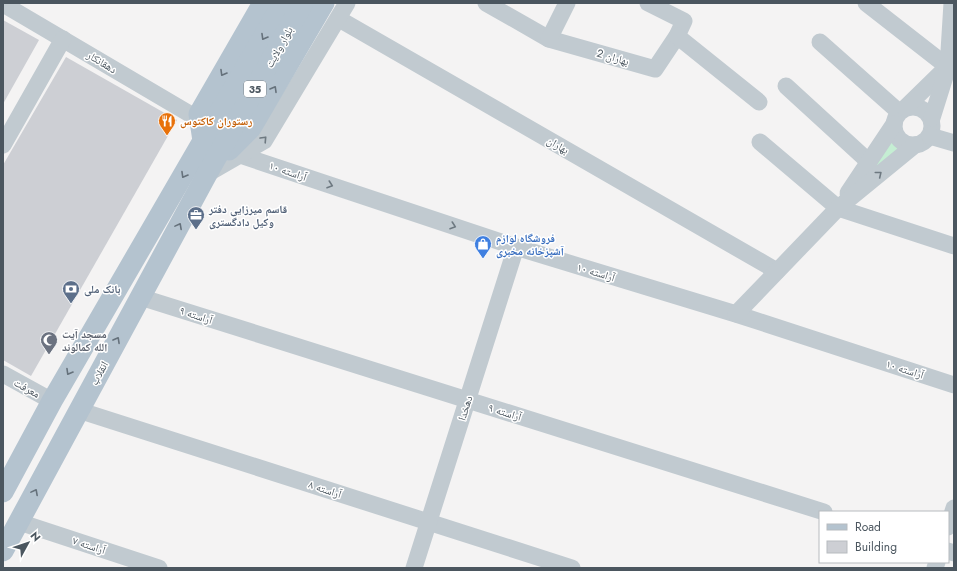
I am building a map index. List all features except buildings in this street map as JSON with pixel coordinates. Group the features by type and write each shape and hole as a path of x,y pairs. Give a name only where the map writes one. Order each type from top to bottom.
{"main road":[{"path":"203,141 199,114 263,3"},
{"name":"بلوار ولایت","path":"203,141 283,3"},
{"name":"بلوار ولایت","path":"207,174 303,3"},
{"path":"207,174 250,128 324,3"},
{"name":"35","path":"3,492 52,401 203,141"},
{"name":"انقلاب","path":"3,550 207,174"}],"street":[{"path":"207,174 264,141 348,3"},
{"name":"بهاران 2","path":"486,3 549,39 655,69 677,36 684,21 648,3"},
{"path":"549,39 567,3"},
{"path":"866,3 948,67"},
{"path":"932,118 924,109 911,106 899,115 894,131 902,142 908,145 921,144 930,136 933,124 932,118 948,67 952,3"},
{"name":"دهقانکار","path":"3,4 200,120"},
{"name":"بهاران","path":"339,18 777,270"},
{"path":"677,36 759,102"},
{"path":"3,145 63,39"},
{"path":"820,42 899,115"},
{"path":"838,208 899,115 948,67"},
{"path":"786,86 869,162"},
{"path":"930,136 954,143"},
{"path":"760,142 838,208 954,246"},
{"path":"736,314 838,208 914,145"},
{"name":"آراسته ۱۰","path":"240,155 516,247 736,314 954,385"},
{"name":"دهخدا","path":"414,568 516,247"},
{"name":"آراسته ۹","path":"140,297 821,511"},
{"name":"معرفت","path":"3,374 52,401"},
{"name":"آراسته ۸","path":"78,410 572,568"},
{"path":"949,524 954,508"},
{"name":"آراسته ۷","path":"19,522 159,568"}],"green space":[{"path":"892,138 903,149 860,182"}],"place":[{"name":"رستوران کاکتوس","path":"167,136"},
{"name":"قاسم میرزایی دفتر وکیل دادگستری","path":"196,230"},
{"name":"فروشگاه لوازم آشپزخانه مخبری","path":"483,259"},
{"name":"بانک ملی","path":"71,304"},
{"name":"مسجد آیت الله کمالوند","path":"49,355"}]}
